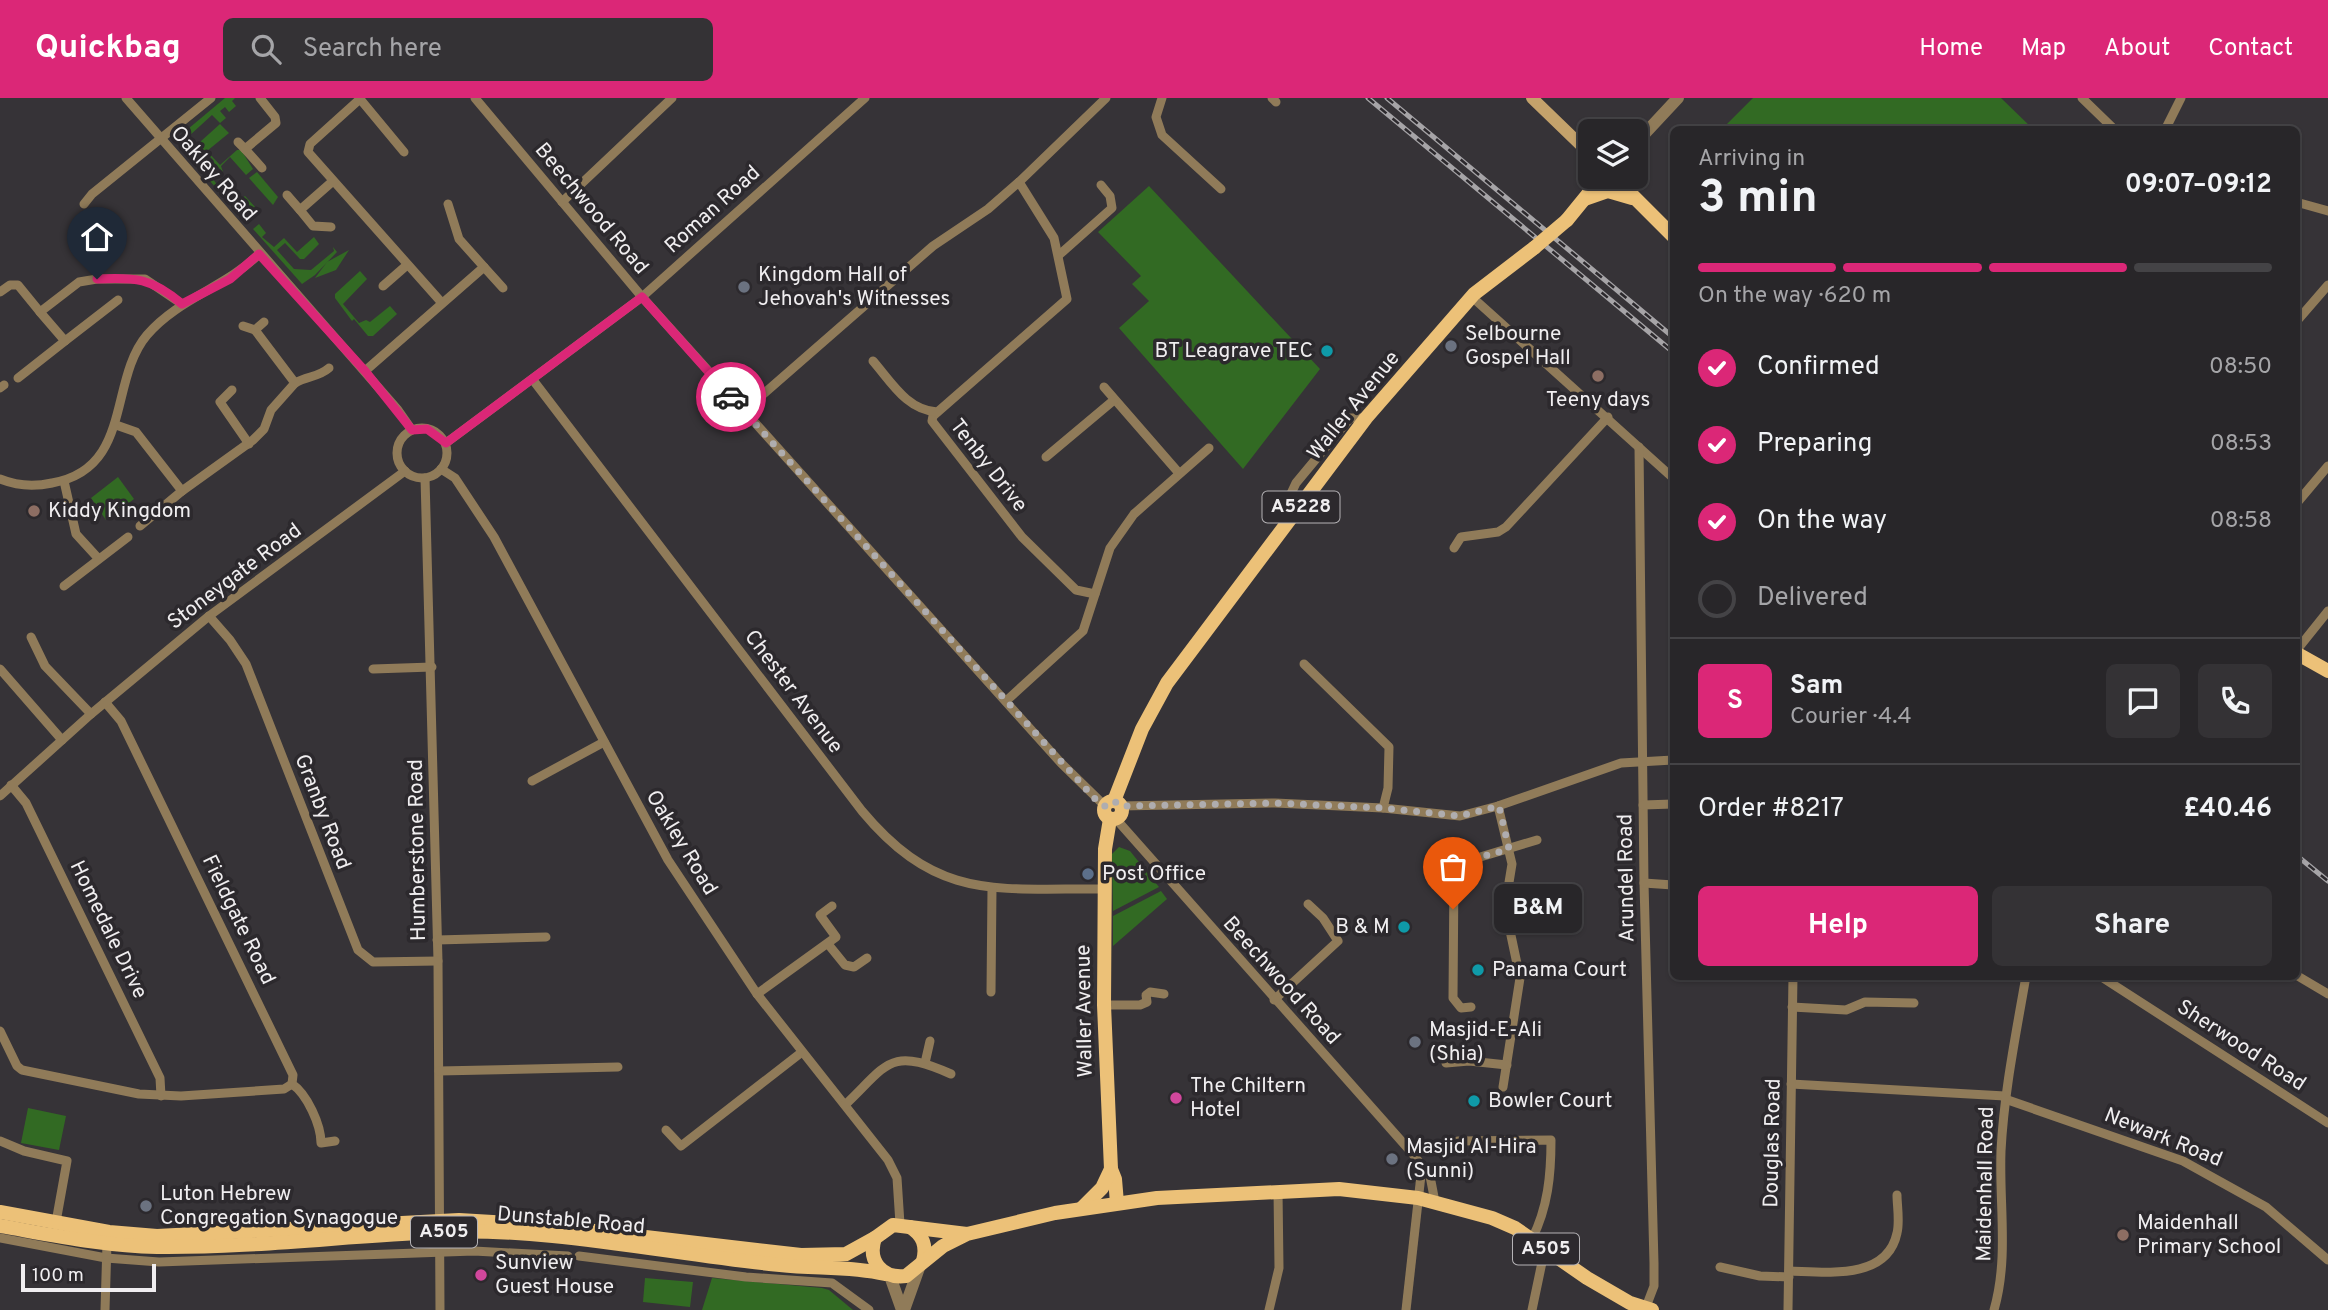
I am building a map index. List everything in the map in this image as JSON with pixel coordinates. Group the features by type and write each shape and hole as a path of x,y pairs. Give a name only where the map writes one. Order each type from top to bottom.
{"main road":[{"path":"1532,98 1578,142"},
{"name":"Waller Avenue","path":"1116,1203 1115,1179 1111,1168 1104,1005 1105,849 1113,810 1142,729 1167,683 1366,418 1472,296 1567,220 1593,189"},
{"path":"1626,189 1670,233"},
{"path":"1585,199 1608,191 1637,200"},
{"path":"2300,654 2328,671"},
{"path":"1082,1208 1102,1188 1111,1168"},
{"name":"A505","path":"905,1225 967,1234 1116,1203 1339,1189 1418,1198 1492,1218 1545,1248 1587,1278 1630,1303 1649,1308"},
{"name":"Dunstable Road","path":"0,1212 56,1223 157,1236 543,1225 801,1255 846,1254 875,1238"},
{"path":"905,1225 922,1237 925,1253 921,1265 906,1276 888,1275 875,1263 872,1255 875,1238 886,1228 905,1225"},
{"name":"Dunstable Road","path":"0,1226 107,1250 219,1247 441,1226 781,1265 854,1267 888,1275"},
{"name":"A505","path":"921,1265 967,1234"}],"street":[{"name":"Oakley Road","path":"126,98 160,141 365,371 412,430"},
{"path":"84,204 92,194 211,98"},
{"path":"260,98 276,122 242,145 262,168"},
{"name":"Beechwood Road","path":"475,98 642,297 744,411 1093,797 1113,810 1134,842 1422,1166 1430,1176 1435,1202"},
{"path":"562,202 672,98"},
{"name":"Roman Road","path":"446,443 642,297 865,98"},
{"path":"744,411 933,246 988,209 1106,98"},
{"path":"1162,98 1156,117 1162,135 1221,189"},
{"path":"1648,130 1678,98"},
{"path":"2081,98 2111,126"},
{"path":"2167,126 2181,98"},
{"path":"404,152 360,99 310,144 308,152 442,303"},
{"path":"300,210 333,181"},
{"name":"Tenby Drive","path":"1019,182 1055,237 1067,289 1062,305 937,412 933,416 933,424 1022,537 1076,590 1096,594"},
{"path":"1059,255 1112,208 1110,196 1101,185"},
{"path":"287,195 313,226 331,228"},
{"path":"2300,203 2328,211"},
{"path":"448,204 459,239 503,288"},
{"path":"0,479 37,486 64,481 84,471 102,452 116,425 135,355 146,336 182,304 230,279 259,254"},
{"path":"383,286 407,265"},
{"path":"365,371 484,267"},
{"path":"40,312 79,282 97,279 145,279 166,290 182,304"},
{"path":"0,292 10,285 18,285 65,341"},
{"path":"2300,317 2328,285"},
{"path":"1472,296 1670,475"},
{"path":"18,378 118,300"},
{"path":"255,330 264,322"},
{"path":"243,326 255,330 295,383"},
{"path":"873,362 909,402 924,411 937,412"},
{"path":"140,526 182,491 248,444 264,429 271,410 295,383 307,375 321,375 329,368"},
{"name":"Chester Avenue","path":"533,380 877,829 918,865 956,881 992,888 1105,888"},
{"path":"1104,387 1178,472"},
{"path":"232,390 216,399 248,444"},
{"path":"1045,457 1114,400"},
{"path":"1454,548 1461,537 1498,532 1506,527 1608,417"},
{"path":"116,425 136,432 182,491"},
{"path":"427,429 446,443 447,457 441,469 425,478 405,471 397,457 400,441 412,430 427,429"},
{"name":"Arundel Road","path":"1639,447 1644,883 1654,1263 1654,1286 1649,1308"},
{"path":"1006,701 1083,631 1110,548 1134,514 1178,472 1209,448"},
{"path":"2300,499 2328,466"},
{"name":"Oakley Road","path":"441,469 455,478 494,537 668,860 757,994 892,1169 905,1225"},
{"name":"Stoneygate Road","path":"0,796 91,714 209,616 405,471"},
{"name":"Humberstone Road","path":"425,478 438,961 440,1310"},
{"path":"64,481 76,534 97,557"},
{"path":"64,586 97,557 128,537"},
{"path":"2300,647 2328,611"},
{"name":"Granby Road","path":"209,616 246,664 358,950 373,962 438,961"},
{"path":"31,637 45,666 91,714"},
{"path":"1304,664 1389,747 1388,788 1383,808"},
{"path":"373,669 432,667"},
{"path":"0,669 62,740"},
{"name":"Fieldgate Road","path":"105,702 121,721 293,1075 292,1084 300,1089 321,1133 321,1143 335,1141"},
{"path":"532,781 604,742"},
{"path":"1113,810 1275,803 1383,808 1460,816 1499,806 1621,763 1670,760"},
{"name":"Homedale Drive","path":"11,785 26,803 160,1078 161,1096"},
{"path":"1643,805 1670,804"},
{"path":"1499,806 1512,864 1505,907 1520,978 1503,1087"},
{"path":"1105,849 1118,834 1134,842"},
{"path":"1471,1007 1461,1008 1453,998 1454,870 1467,861 1538,840"},
{"path":"1644,883 1670,885"},
{"path":"991,992 992,888"},
{"path":"1273,1000 1338,941 1323,918 1308,904"},
{"path":"757,994 836,937 820,915 832,906"},
{"path":"437,940 546,937"},
{"path":"828,944 845,965 854,967 867,958"},
{"path":"2300,977 2328,994"},
{"name":"Douglas Road","path":"1788,1310 1793,980"},
{"name":"Maidenhall Road","path":"1994,1310 2002,1269 2001,1154 2005,1098 2025,980"},
{"name":"Sherwood Road","path":"2106,980 2328,1123"},
{"path":"1104,1005 1140,1005 1147,1002 1150,992 1164,994"},
{"path":"1792,1007 1846,1010 1866,1002 1914,1003"},
{"path":"0,1031 17,1066 22,1070 139,1094 161,1096 284,1089 292,1084"},
{"path":"925,1063 930,1041"},
{"path":"666,1130 681,1146 802,1052"},
{"path":"845,1105 881,1069 904,1059 925,1063 951,1074"},
{"path":"1446,1063 1469,1061 1507,1065"},
{"path":"439,1071 618,1067"},
{"name":"Newark Road","path":"1791,1084 2005,1098 2041,1109 2183,1160 2266,1207 2328,1260"},
{"path":"1458,1140 1551,1140 1548,1198 1543,1219 1532,1240"},
{"path":"0,1141 24,1152 67,1161 56,1223"},
{"path":"1406,1310 1422,1166"},
{"path":"1269,1310 1279,1268 1278,1191"},
{"path":"1720,1267 1759,1276 1849,1272 1869,1267 1888,1253 1897,1233 1897,1195"},
{"name":"Dunstable Road","path":"0,1238 107,1250 159,1262 441,1252 568,1256"},
{"path":"1532,1310 1545,1248"},
{"path":"105,1310 107,1250"},
{"name":"Dunstable Road","path":"579,1256 746,1277 832,1283 869,1310"},
{"path":"903,1310 921,1265"},
{"path":"888,1275 903,1310"}],"green space":[{"path":"225,98 235,98 232,101 236,106 229,112 225,107 220,111 226,118 220,123 212,115 189,136 188,153 206,170 214,161 200,146 200,142 220,124 229,133 207,151 220,165 237,150 241,150 253,169 246,175 230,157 221,166 223,172 218,167 208,172 218,186 223,184 217,189 181,148 184,141 182,134"},
{"path":"1753,98 2001,98 2030,126 1725,126"},
{"path":"257,172 278,197 273,205 249,178"},
{"path":"1149,186 1320,369 1243,469 1119,328 1149,301 1132,284 1141,276 1098,232"},
{"path":"238,194 242,198 245,196 257,209 245,220 229,202"},
{"path":"259,224 266,233 262,237 274,247 284,238 297,252 314,237 319,244 304,259 300,259 285,243 277,250 294,269 311,270 334,251 333,247 337,252 315,275 302,284 253,229"},
{"path":"349,250 336,270 315,278 327,262"},
{"path":"360,271 367,279 343,304 359,323 366,320 370,322 390,306 397,314 373,336 368,336 354,319 352,321 335,298 335,294"},
{"path":"118,477 134,499 106,520 91,498"},
{"path":"1119,847 1130,851 1159,887 1113,911 1112,854"},
{"path":"1161,891 1167,899 1113,946 1113,916"},
{"path":"28,1108 66,1116 59,1150 21,1143"},
{"path":"645,1278 693,1282 690,1307 643,1302"},
{"path":"712,1278 822,1288 829,1290 853,1310 702,1310"}],"railway":[{"path":"1368,98 1670,350"},
{"path":"1387,98 1670,334"},
{"path":"2300,858 2328,881"}],"way so far":[{"path":"731,397 1098,802 1105,806 1114,801 1121,806 1275,803 1383,808 1460,816 1499,806 1509,849 1459,864 1454,870 1452,880 1453,909"}],"place":[{"name":"Kingdom Hall of Jehovah's Witnesses","path":"744,287"},
{"name":"Selbourne Gospel Hall","path":"1451,346"},
{"name":"BT Leagrave TEC","path":"1327,351"},
{"name":"Teeny days","path":"1598,376"},
{"name":"Kiddy Kingdom","path":"34,511"},
{"name":"Post Office","path":"1088,874"},
{"name":"B&M","path":"1453,909"},
{"name":"B & M","path":"1404,927"},
{"name":"Panama Court","path":"1478,970"},
{"name":"Masjid-E-Ali (Shia)","path":"1415,1042"},
{"name":"The Chiltern Hotel","path":"1176,1098"},
{"name":"Bowler Court","path":"1474,1101"},
{"name":"Masjid Al-Hira (Sunni)","path":"1392,1159"},
{"name":"Luton Hebrew Congregation Synagogue","path":"146,1206"},
{"name":"Maidenhall Primary School","path":"2123,1235"},
{"name":"Sunview Guest House","path":"481,1275"}],"route":[{"path":"97,279 145,279 166,290 182,304 230,279 259,254 365,371 412,430 420,428 435,431 446,443 642,297 731,397"}]}
